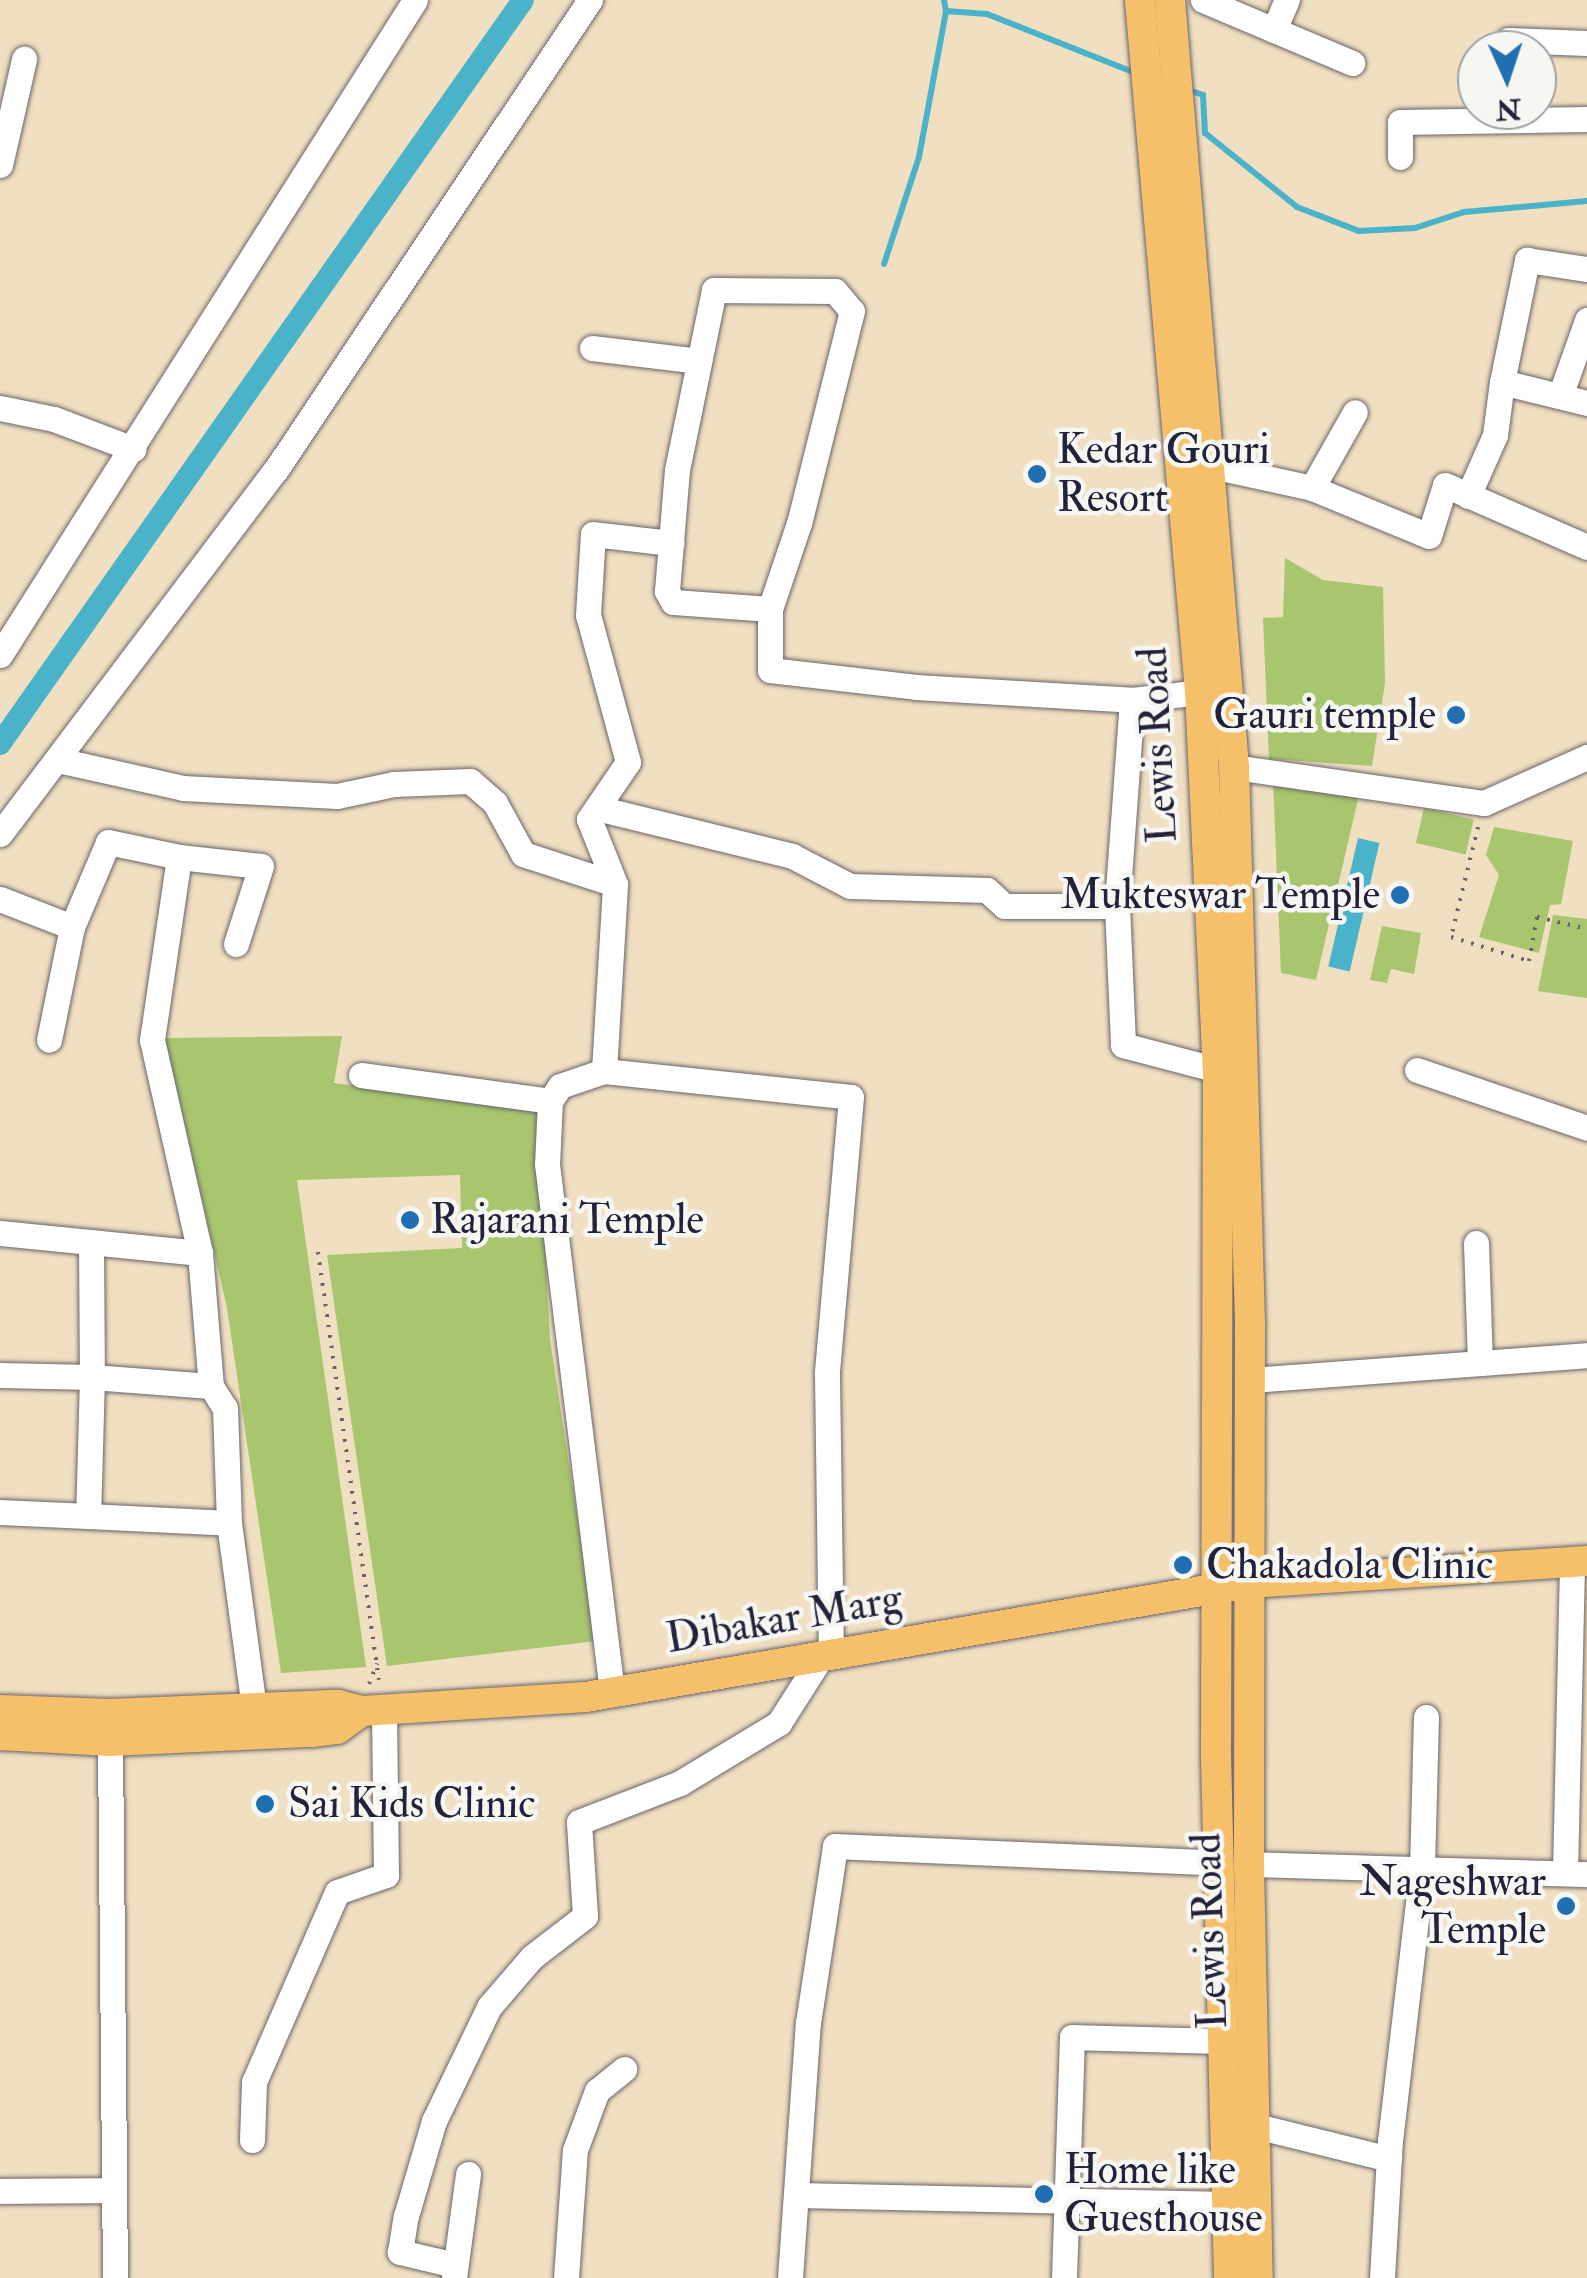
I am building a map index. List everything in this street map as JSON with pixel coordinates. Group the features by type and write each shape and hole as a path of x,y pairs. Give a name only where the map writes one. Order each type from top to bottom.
{"main road":[{"name":"Lewis Road","path":"1140,0 1161,64"},
{"name":"Lewis Road","path":"1170,0 1161,64 1182,485 1200,692 1218,1070 1218,1548 1233,1585"},
{"name":"Lewis Road","path":"1167,133 1212,466 1234,767 1250,1380 1248,1540 1233,1585 1234,1863 1227,2040 1229,2278"},
{"name":"Dibakar Marg","path":"0,1710 254,1709 338,1705 376,1698 612,1692 1233,1585 1580,1561"},
{"name":"Dibakar Marg","path":"0,1735 110,1741 312,1732 337,1728 376,1698"},
{"name":"Lewis Road","path":"1234,1863 1256,2126 1258,2278"}],"street":[{"path":"0,655 415,0"},
{"path":"0,834 275,471 590,0"},
{"path":"1202,0 1352,63"},
{"path":"1274,30 1287,0"},
{"path":"1557,42 1587,43"},
{"path":"0,166 24,60"},
{"path":"1400,157 1400,122 1587,120"},
{"path":"1468,496 1495,435 1527,260 1587,269"},
{"path":"770,609 673,602 667,591 677,470 698,362 714,290 835,291 852,311 800,523 770,609 770,670 916,687 1132,700 1200,692"},
{"path":"1560,396 1587,320"},
{"path":"592,348 698,362"},
{"path":"1502,382 1587,403"},
{"path":"0,408 54,419 133,449"},
{"path":"1312,488 1355,412"},
{"path":"1182,485 1212,466 1312,488 1429,536 1445,485 1587,547"},
{"path":"604,1071 614,884 589,818 628,762 588,615 593,534 671,543"},
{"path":"1132,700 1117,906 1123,1045 1218,1070"},
{"path":"1234,767 1484,803 1587,758"},
{"path":"58,760 183,788 337,796 394,784 470,781 496,803 522,854 614,884"},
{"path":"597,808 792,856 850,886 986,890 1004,906 1117,906"},
{"path":"49,1040 72,927 108,842 178,857 261,866 236,944"},
{"path":"178,857 152,1040 200,1253 210,1386 225,1408 229,1523 254,1709"},
{"path":"0,899 72,927"},
{"path":"1417,1070 1587,1128"},
{"path":"468,2174 455,2271 416,2261 400,2252 406,2216 434,2121 489,2007 532,1957 585,1916 579,1822 680,1783 780,1723 827,1653 828,1374 851,1097 604,1071 560,1086 550,1102 548,1164 612,1692"},
{"path":"361,1076 550,1102"},
{"path":"0,1232 200,1253"},
{"path":"88,1516 91,1242"},
{"path":"1476,1244 1480,1362"},
{"path":"1250,1380 1587,1355 1587,1345"},
{"path":"0,1375 210,1386"},
{"path":"0,1512 229,1523"},
{"path":"790,2278 808,2022 835,1846 1576,1873 1580,1561"},
{"path":"252,2140 254,2082 337,1892 386,1875 376,1698"},
{"path":"1382,2278 1389,2159 1422,1869 1426,1717"},
{"path":"110,1741 114,2278"},
{"path":"1064,2278 1072,2038 1227,2040"},
{"path":"566,2278 575,2150 598,2091 624,2069"},
{"path":"1256,2126 1389,2159"},
{"path":"0,2191 114,2190"},
{"path":"797,2195 1229,2204"}],"path":[{"path":"1484,803 1450,937 1529,961 1537,917 1587,929"},
{"path":"318,1252 376,1664 376,1698"},
{"path":"376,1664 366,1680 376,1698"}],"green space":[{"path":"1285,558 1323,580 1383,587 1385,683 1372,766 1269,759 1263,618 1283,617"},
{"path":"1273,782 1359,795 1316,980 1281,973"},
{"path":"1424,808 1474,819 1466,855 1416,843"},
{"path":"1494,827 1573,841 1561,904 1550,905 1539,953 1479,937 1499,875 1486,855"},
{"path":"1553,915 1587,919 1587,998 1538,991"},
{"path":"1382,926 1421,933 1414,974 1391,969 1387,983 1370,980"},
{"path":"342,1036 334,1083 538,1110 550,1340 596,1641 387,1666 327,1255 462,1248 460,1175 297,1180 366,1667 281,1673 227,1308 165,1038"}],"water":[{"path":"1358,838 1379,843 1350,972 1328,967"}],"waterway":[{"path":"0,744 523,0"},
{"path":"944,0 946,11 987,14 1135,73"},
{"path":"884,264 919,157 946,11"},
{"path":"1185,89 1203,95 1205,133 1297,207 1359,231 1415,228 1464,212 1587,201"}],"place":[{"name":"Kedar Gouri Resort","path":"1037,474"},
{"name":"Gauri temple","path":"1456,715"},
{"name":"Mukteswar Temple","path":"1400,895"},
{"name":"Rajarani Temple","path":"410,1220"},
{"name":"Chakadola Clinic","path":"1183,1565"},
{"name":"Sai Kids Clinic","path":"265,1804"},
{"name":"Nageshwar Temple","path":"1566,1906"},
{"name":"Home like Guesthouse","path":"1044,2194"}]}
